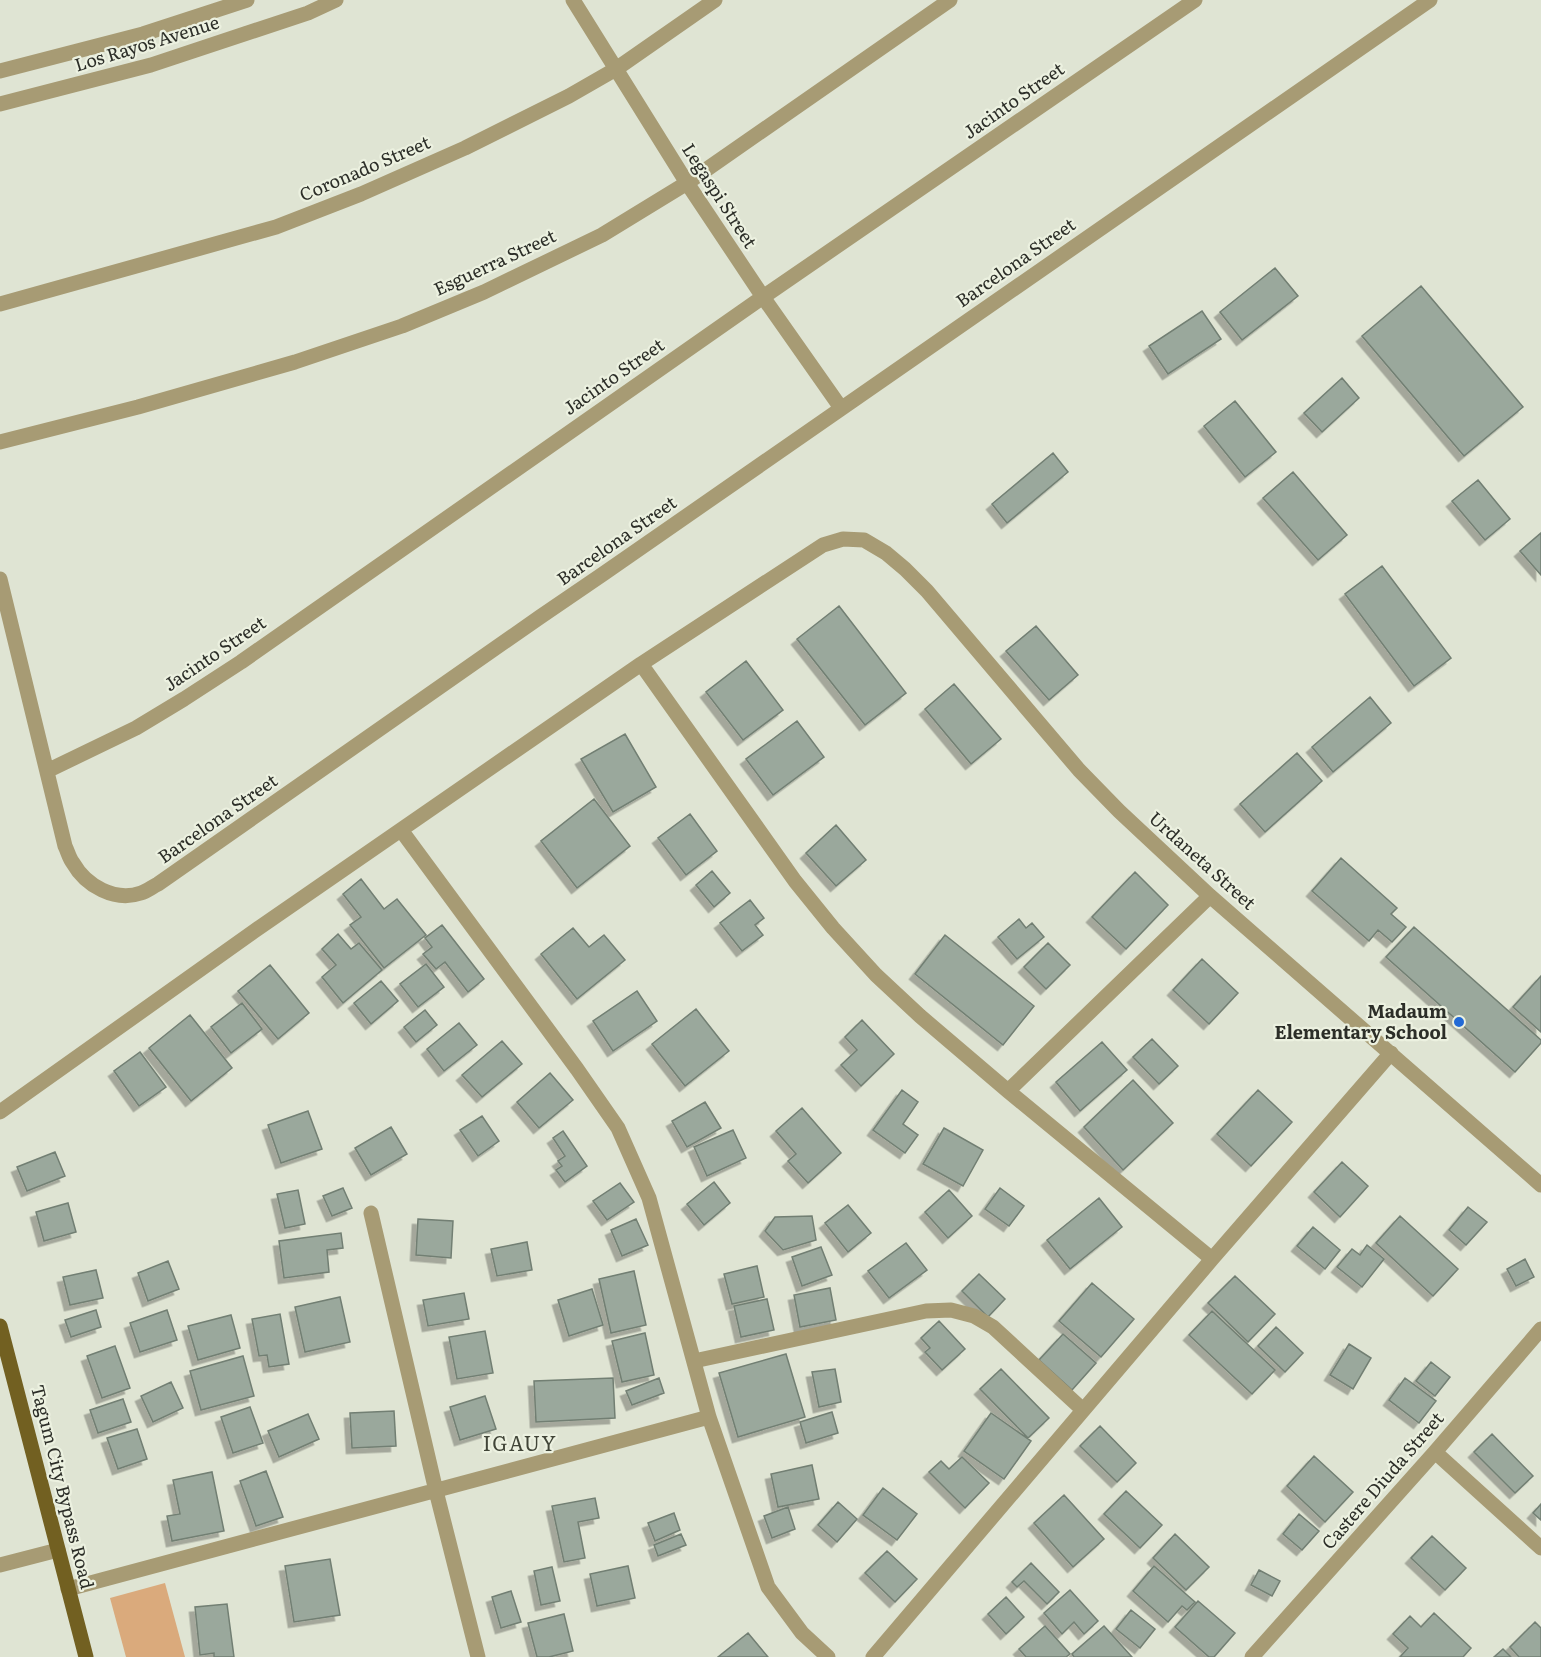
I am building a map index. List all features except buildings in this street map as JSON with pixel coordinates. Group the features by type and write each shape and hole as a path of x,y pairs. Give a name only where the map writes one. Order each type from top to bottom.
{"main road":[{"name":"Tagum City Bypass Road","path":"0,1326 86,1657"}],"street":[{"name":"Los Rayos Avenue","path":"0,71 142,34 247,0"},
{"name":"Los Rayos Avenue","path":"0,104 152,65 308,13 336,0"},
{"name":"Legaspi Street","path":"573,0 687,183 763,297 842,408"},
{"name":"Coronado Street","path":"0,304 276,227 361,194 465,148 569,96 616,69 715,0"},
{"name":"Esguerra Street","path":"0,442 138,407 295,362 402,326 484,292 602,235 687,183 950,0"},
{"name":"Jacinto Street","path":"47,771 136,728 232,668 763,297 1195,0"},
{"name":"Barcelona Street","path":"0,579 65,846 72,863 84,878 101,890 119,895 139,893 158,884 1423,2"},
{"name":"Urdaneta Street","path":"641,664 823,545 843,538 864,540 886,553 927,591 1079,770 1119,811 1210,896 1541,1185"},
{"path":"0,1112 252,932 641,664 795,881 832,928 876,975 1008,1091 1212,1259"},
{"path":"400,830 618,1128 649,1198 709,1417 768,1587 802,1633 828,1657"},
{"path":"1008,1091 1210,896"},
{"path":"873,1657 1391,1053"},
{"path":"370,1213 478,1657"},
{"path":"694,1361 926,1311 951,1310 974,1316 993,1327 1083,1410"},
{"name":"Castere Diuda Street","path":"1252,1657 1541,1329"},
{"path":"68,1589 709,1417"},
{"path":"1435,1452 1541,1548"},
{"path":"0,1565 58,1550"}],"shaded area":[{"path":"165,1583 185,1657 126,1657 110,1598"}],"place":[{"name":"Madaum Elementary School","path":"1459,1022"}],"district":[{"name":"IGAUY","path":"520,1444"}]}
